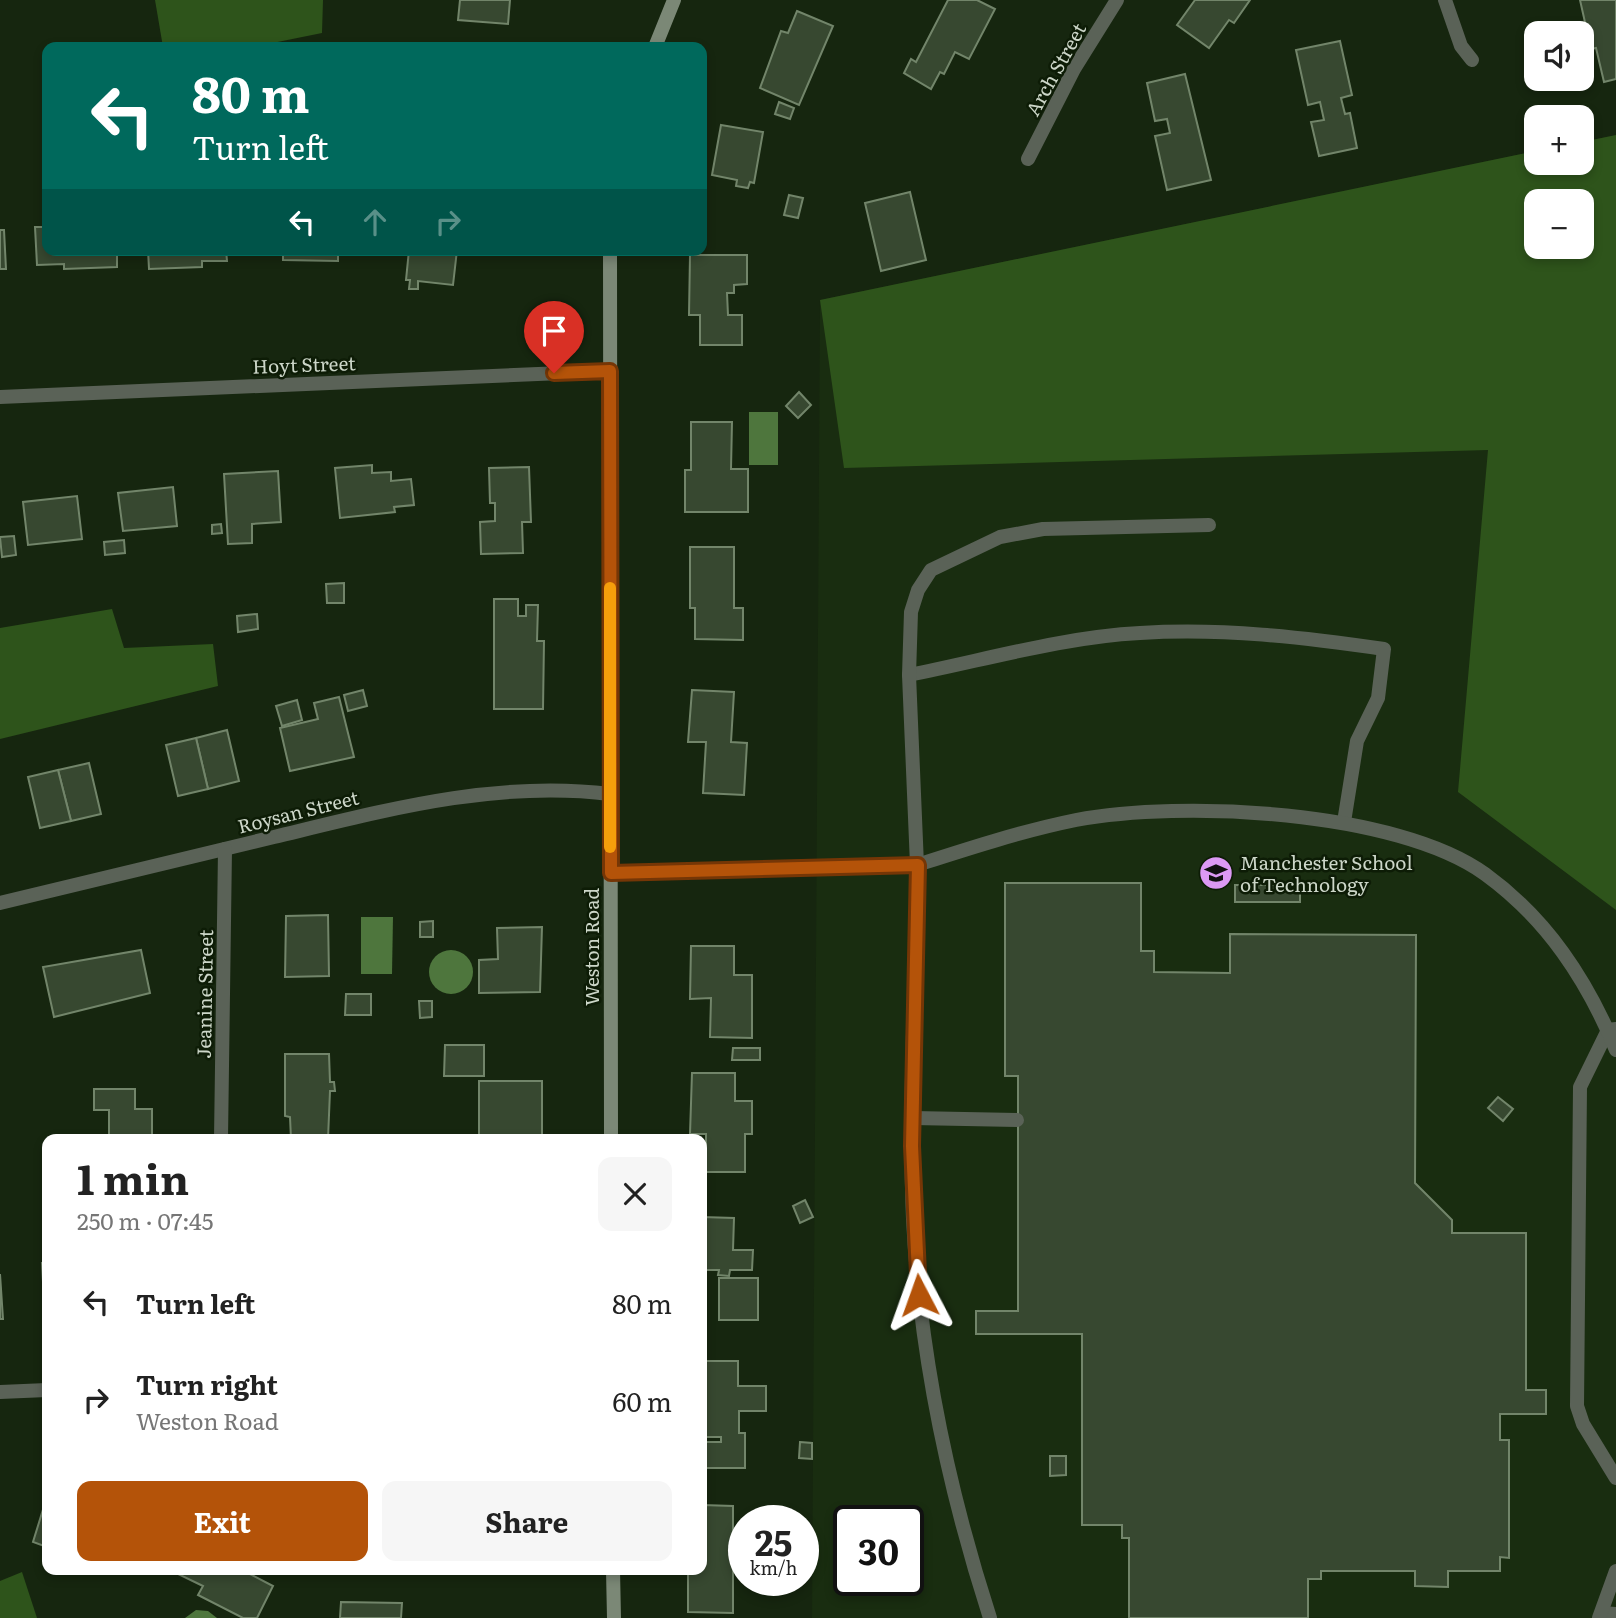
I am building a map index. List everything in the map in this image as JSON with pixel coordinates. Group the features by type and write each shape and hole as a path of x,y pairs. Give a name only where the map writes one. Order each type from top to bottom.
{"street":[{"path":"657,42 674,0"},
{"name":"Arch Street","path":"1028,159 1074,69 1117,0"},
{"path":"1445,0 1461,46 1472,60"},
{"name":"Weston Road","path":"610,256 611,1134"},
{"name":"Hoyt Street","path":"0,397 610,371"},
{"path":"990,1618 947,1472 919,1295 913,1219 918,865 909,675 911,612 918,590 931,570 950,558 1000,537 1043,529 1209,525"},
{"path":"909,675 1080,640 1138,633 1209,630 1275,633 1384,649 1378,698 1357,741 1344,822"},
{"name":"Roysan Street","path":"0,903 406,804 451,797 548,789 610,794"},
{"path":"611,873 918,865 1016,834 1077,820 1132,813 1196,812 1344,822 1450,853 1484,873 1522,905 1558,942 1612,1029 1616,1050"},
{"name":"Jeanine Street","path":"221,1134 225,849"},
{"path":"1612,1029 1580,1087 1577,1406 1583,1424 1616,1479"},
{"path":"913,1118 1017,1120"},
{"path":"0,1392 42,1390"},
{"path":"1606,1615 1616,1572"},
{"path":"612,1575 614,1618"}],"shaded area":[{"path":"155,0 323,0 322,33 278,42 162,42"},
{"name":"Manchester School of Technology","path":"1616,135 1616,1618 812,1618 812,1596 819,1596 819,1505 813,1505 820,300 1524,153 1524,175 1594,175 1594,140"},
{"path":"1616,135 1616,910 1458,792 1488,450 844,468 820,300 1524,153 1524,175 1594,175 1594,140"},
{"path":"749,412 778,412 778,465 749,465"},
{"path":"112,609 124,648 213,644 218,686 0,739 0,628"},
{"path":"361,917 393,917 392,974 361,974"},
{"path":"451,950 467,956 473,972 467,988 451,994 435,988 429,972 435,956"},
{"path":"22,1572 37,1618 0,1618 0,1581"},
{"path":"196,1610 208,1611 217,1618 185,1618"}],"building":[{"path":"460,0 510,0 508,24 458,20"},
{"path":"948,0 977,0 995,9 969,59 955,52 944,74 940,72 931,89 904,73 911,59 916,62"},
{"path":"1195,0 1250,0 1234,23 1229,20 1209,48 1177,25"},
{"path":"1580,0 1616,0 1616,79 1604,82 1594,48 1594,21 1585,21"},
{"path":"797,11 833,26 799,105 760,88 781,31 788,33"},
{"path":"1340,41 1352,95 1341,98 1345,114 1350,113 1357,148 1319,156 1311,122 1324,120 1320,102 1308,105 1296,50"},
{"path":"1185,74 1211,180 1167,190 1155,136 1170,133 1167,119 1155,121 1147,83"},
{"path":"779,102 794,108 790,119 775,114"},
{"path":"721,125 763,132 754,183 750,182 748,188 736,186 737,180 712,175"},
{"path":"910,192 926,260 881,271 865,203"},
{"path":"789,195 803,198 798,218 784,215"},
{"path":"35,227 42,227 42,256 117,256 117,267 64,269 64,264 37,265"},
{"path":"0,230 4,230 6,269 0,269"},
{"path":"747,255 747,284 734,285 734,293 727,293 728,315 742,315 742,345 700,345 700,315 689,315 690,256"},
{"path":"148,256 227,256 227,261 202,261 202,267 149,269"},
{"path":"283,256 338,256 338,261 283,260"},
{"path":"408,256 456,256 453,285 418,281 418,289 409,289 410,280 406,280"},
{"path":"799,392 811,405 798,418 786,406"},
{"path":"691,422 732,422 731,469 748,469 748,512 685,512 685,470 691,470"},
{"path":"372,465 372,473 391,472 391,481 411,479 414,505 394,507 395,512 340,518 335,468"},
{"path":"529,467 531,522 522,522 523,553 481,554 480,522 495,521 495,503 490,503 489,468"},
{"path":"278,471 281,522 252,524 252,543 228,544 224,474"},
{"path":"173,487 177,526 123,531 118,493"},
{"path":"77,496 82,539 28,545 23,502"},
{"path":"221,524 222,533 212,534 212,525"},
{"path":"14,536 16,555 2,557 0,537"},
{"path":"124,540 125,553 105,555 104,542"},
{"path":"690,547 734,547 734,608 743,608 743,640 695,639 695,608 690,608"},
{"path":"344,583 344,603 327,603 326,584"},
{"path":"494,599 518,599 518,616 526,616 526,605 538,605 537,641 544,641 543,709 494,709"},
{"path":"257,614 258,629 238,632 237,616"},
{"path":"363,690 367,706 348,711 344,695"},
{"path":"692,690 734,692 731,742 747,743 744,795 703,793 706,742 688,742"},
{"path":"339,697 354,757 290,771 280,728 318,719 314,703"},
{"path":"297,700 302,720 282,726 276,706"},
{"path":"227,730 239,781 208,789 196,738"},
{"path":"196,738 208,789 178,796 166,745"},
{"path":"89,763 101,814 71,821 58,770"},
{"path":"58,770 71,821 40,828 28,777"},
{"path":"1005,883 1141,883 1141,951 1154,951 1154,972 1230,973 1230,934 1416,935 1415,1183 1452,1220 1452,1233 1526,1233 1526,1390 1546,1390 1546,1414 1500,1414 1500,1440 1509,1440 1509,1558 1500,1557 1500,1571 1448,1571 1448,1587 1415,1586 1415,1571 1321,1571 1321,1579 1308,1579 1308,1618 1129,1618 1129,1538 1122,1538 1122,1525 1082,1525 1082,1334 976,1334 976,1311 1018,1311 1018,1076 1005,1076"},
{"path":"1235,885 1300,885 1300,902 1235,902"},
{"path":"328,915 329,976 285,977 286,916"},
{"path":"433,921 433,937 420,937 420,922"},
{"path":"542,927 540,992 479,993 479,960 498,959 497,928"},
{"path":"691,946 734,946 734,975 752,975 752,1038 710,1037 711,998 690,999"},
{"path":"141,950 150,993 54,1017 43,967"},
{"path":"346,994 371,994 371,1015 345,1015"},
{"path":"419,1001 432,1001 432,1017 420,1018"},
{"path":"445,1045 484,1045 484,1076 444,1076"},
{"path":"733,1048 760,1048 760,1060 732,1060"},
{"path":"285,1054 329,1054 330,1082 334,1082 335,1091 330,1091 328,1134 291,1134 290,1117 285,1116"},
{"path":"692,1073 735,1073 735,1101 752,1101 752,1134 745,1134 745,1172 707,1172 707,1134 690,1134"},
{"path":"479,1081 542,1081 542,1134 479,1134"},
{"path":"94,1089 135,1089 135,1109 152,1109 152,1134 109,1134 109,1110 94,1110"},
{"path":"1498,1097 1513,1109 1503,1121 1488,1108"},
{"path":"805,1200 813,1217 800,1223 793,1206"},
{"path":"707,1217 734,1218 733,1250 753,1250 752,1270 730,1270 729,1276 718,1275 719,1270 707,1270"},
{"path":"0,1274 3,1319 0,1319"},
{"path":"719,1278 758,1278 758,1320 719,1320"},
{"path":"707,1361 738,1361 738,1386 766,1386 766,1411 739,1411 739,1433 745,1433 745,1468 707,1468 707,1442 721,1442 721,1437 707,1437"},
{"path":"800,1442 812,1443 812,1459 799,1458"},
{"path":"1050,1456 1066,1456 1066,1475 1050,1476"},
{"path":"707,1505 728,1506 728,1596 733,1596 733,1613 688,1612 688,1575 707,1575"},
{"path":"42,1513 42,1545 33,1542"},
{"path":"180,1575 252,1575 273,1586 257,1618 243,1618 198,1595 203,1586"},
{"path":"341,1602 402,1603 401,1618 340,1618"}],"slow traffic":[{"path":"610,588 610,847"}],"place":[{"name":"Manchester School of Technology","path":"1216,873"}],"route":[{"path":"554,373 610,371 611,873 918,865 912,1146 913,1219 919,1295"}]}
